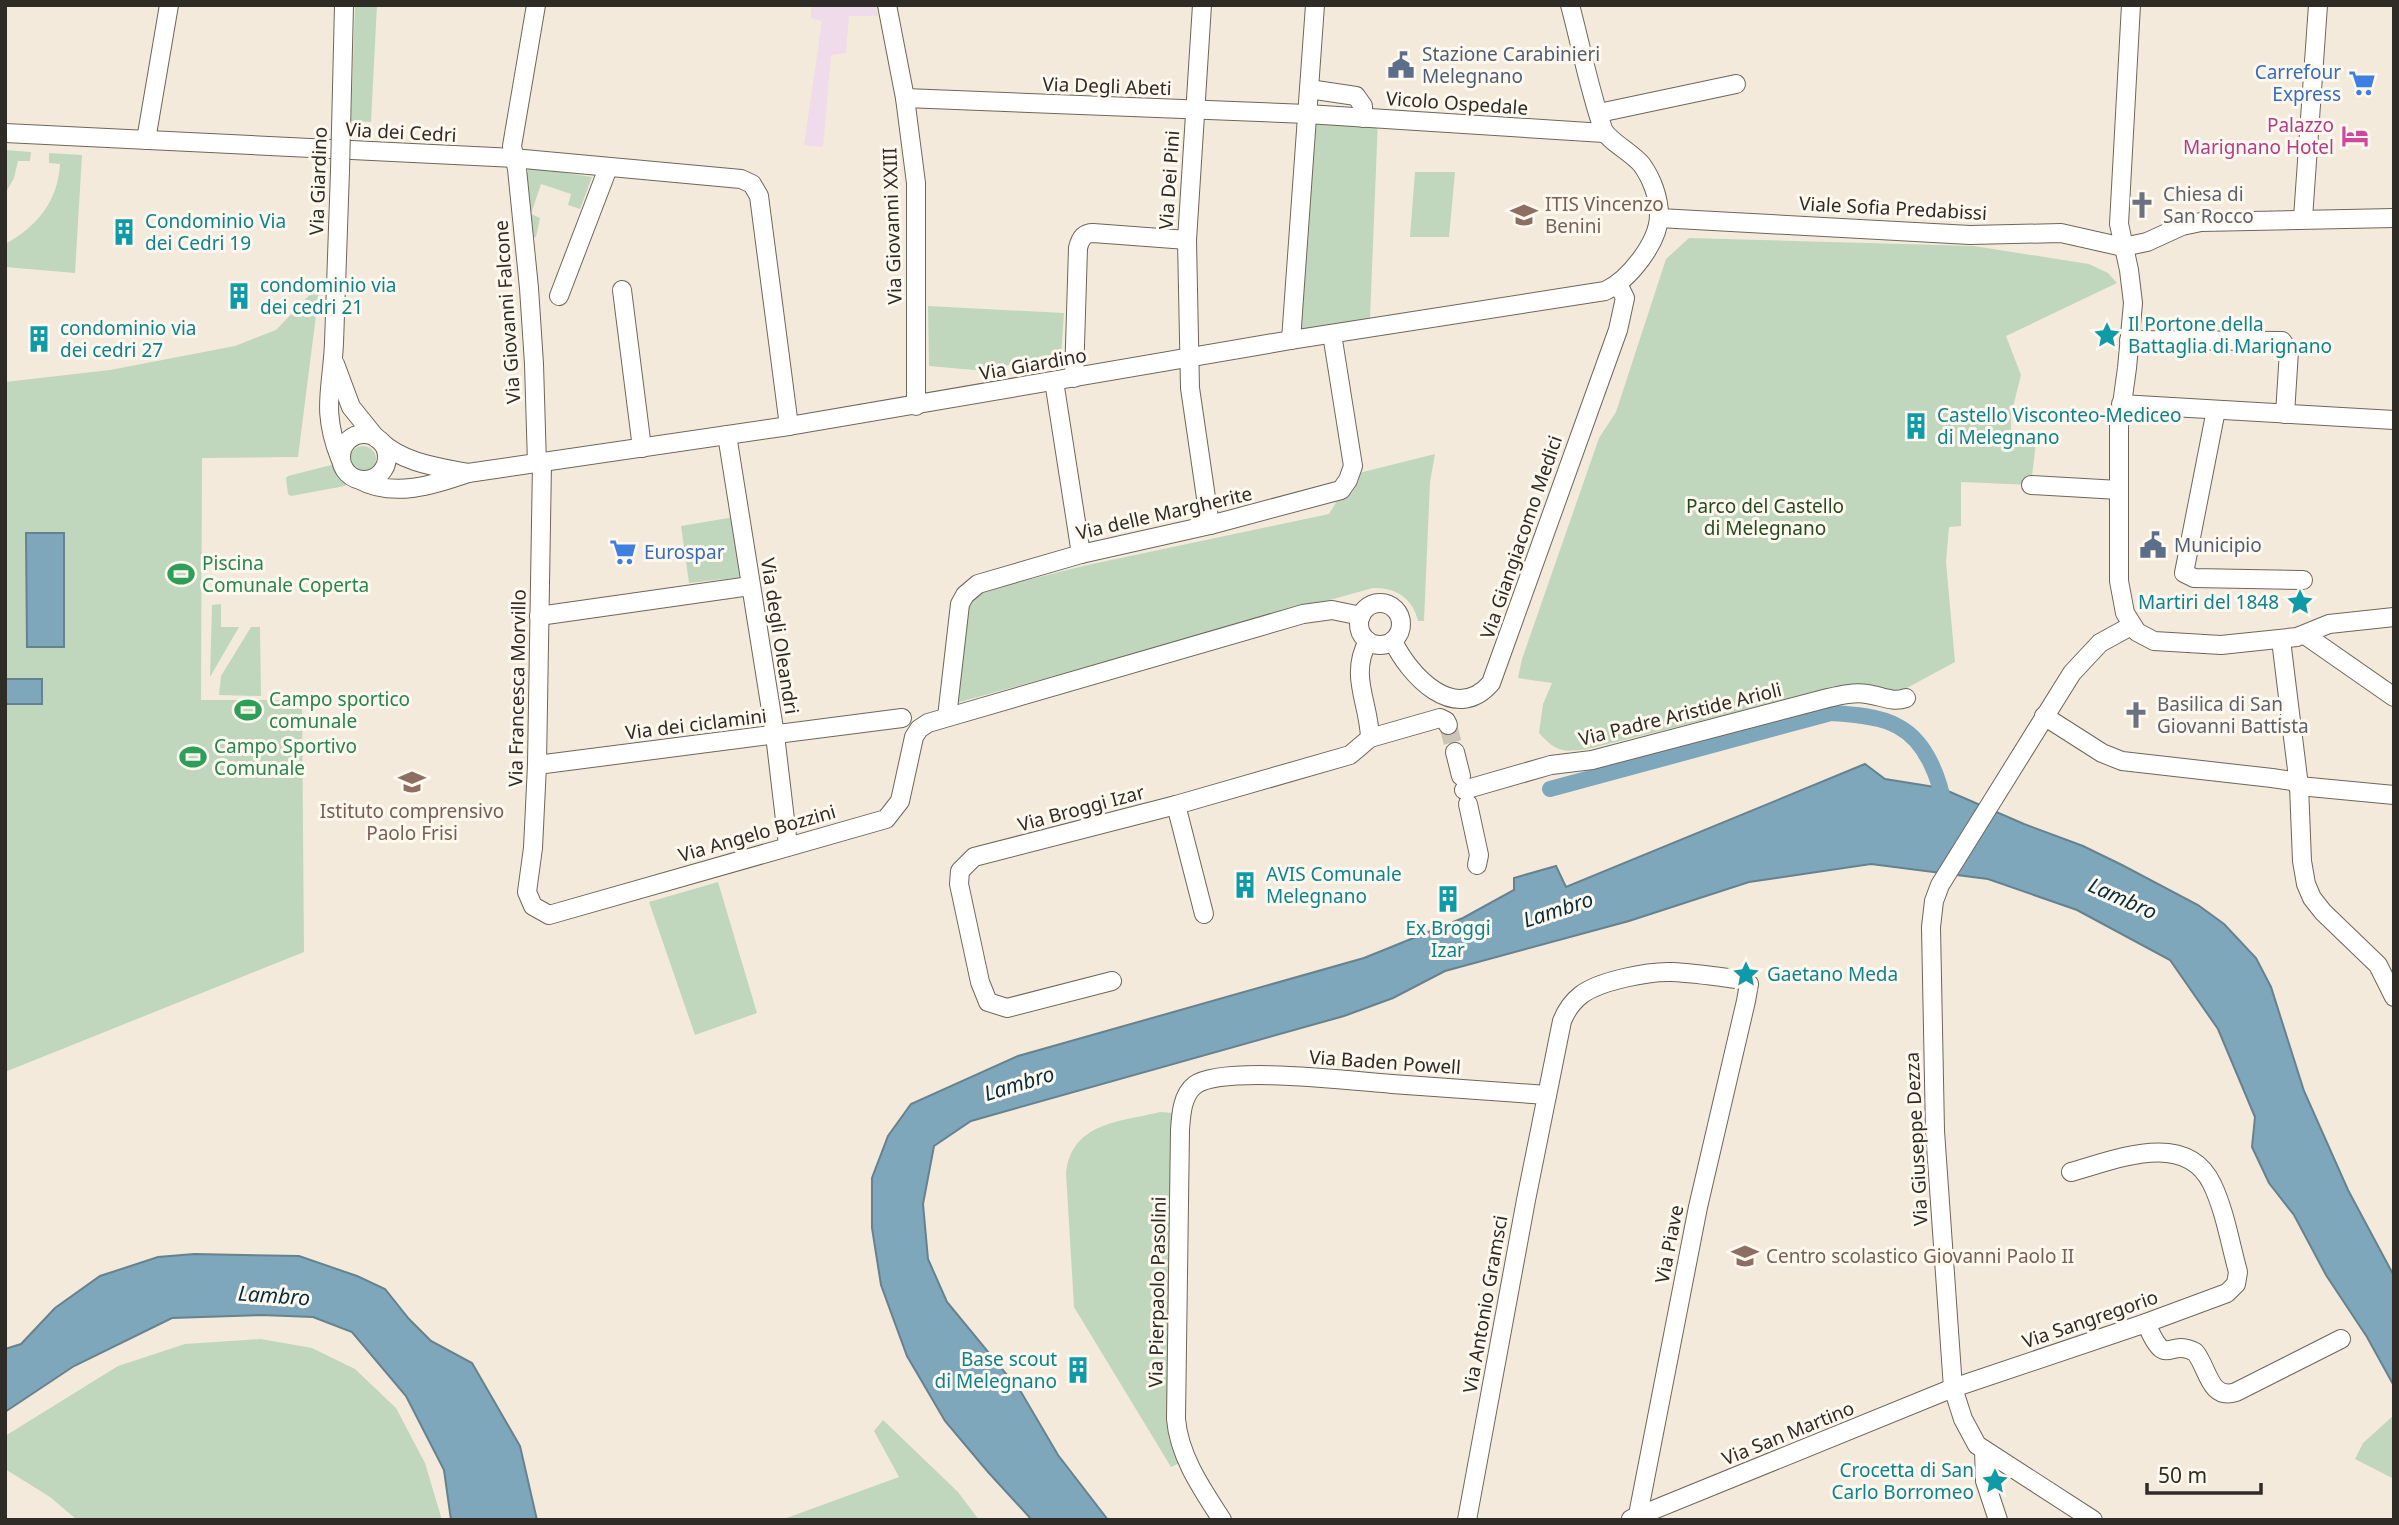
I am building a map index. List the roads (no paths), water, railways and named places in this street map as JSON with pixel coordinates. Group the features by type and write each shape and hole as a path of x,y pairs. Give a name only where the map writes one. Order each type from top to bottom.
{"street":[{"path":"146,140 169,5"},
{"name":"Via Giardino","path":"344,5 334,357 328,417 340,458 347,471 373,487 391,490 431,484 468,474 789,426 1611,288"},
{"name":"Via Giovanni Falcone","path":"536,5 512,146 517,169 529,288 540,463"},
{"name":"Via Giovanni XXIII","path":"887,5 905,98 917,206 916,405"},
{"name":"Via Dei Pini","path":"1202,5 1187,240 1190,388 1210,525"},
{"path":"1292,340 1315,5"},
{"path":"1570,5 1604,133 1643,167 1652,183 1659,218 1643,255 1631,272 1611,288"},
{"path":"2131,5 2119,217 2133,294 2121,404 2119,490 2119,581 2122,605 2131,626 2146,638 2165,643 2221,645 2281,640 2305,635 2329,624 2394,617"},
{"path":"2302,218 2318,5"},
{"path":"1599,113 1735,84"},
{"path":"1309,89 1356,96 1363,106 1363,118"},
{"name":"Via Degli Abeti","path":"905,98 1307,114"},
{"name":"Vicolo Ospedale","path":"1307,114 1604,133"},
{"name":"Via dei Cedri","path":"5,134 513,158 737,178 752,184 759,196 789,426"},
{"path":"559,296 608,168"},
{"name":"Viale Sofia Predabissi","path":"1659,218 1970,234 2061,233 2123,247"},
{"path":"2123,247 2147,242 2195,222 2394,218"},
{"path":"1074,378 1078,248 1084,236 1093,233 1187,240"},
{"name":"Via Giangiacomo Medici","path":"1393,641 1415,673 1441,695 1465,698 1483,691 1491,682 1618,330 1625,298 1611,288"},
{"path":"622,290 642,448"},
{"name":"Via delle Margherite","path":"947,717 959,607 965,595 981,582 1081,554 1210,525 1341,490 1353,466 1332,334"},
{"path":"2129,340 2282,341 2289,351 2284,414"},
{"name":"Via Giardino","path":"334,357 351,407 387,447 409,459 468,474"},
{"path":"1054,382 1081,554"},
{"path":"2121,404 2394,420"},
{"path":"2216,410 2184,573 2194,578 2303,580"},
{"path":"340,458 344,445 355,436 362,434 378,439 386,452 384,466 375,477 360,480"},
{"name":"Via degli Oleandri","path":"727,435 775,735 788,845"},
{"name":"Via Francesca Morvillo","path":"537,909 530,903 527,892 533,848 537,765 540,463"},
{"path":"2031,485 2119,490"},
{"path":"539,616 750,586"},
{"path":"1377,604 1384,604 1396,610 1401,623 1398,636 1393,641 1380,645 1368,641 1360,629 1361,616 1365,610 1377,604"},
{"path":"947,717 1311,612 1337,610 1361,616"},
{"path":"2131,626 2106,639 2091,651 2071,673 2044,716 2097,750 2122,761 2272,778 2292,781 2299,786 2394,795"},
{"path":"2305,635 2394,697"},
{"path":"2281,640 2299,786 2302,869 2309,891 2323,912 2375,960 2394,997"},
{"path":"1368,641 1361,656 1359,675 1370,738 1440,718 1448,725"},
{"name":"Via Padre Aristide Arioli","path":"1464,790 1551,765 1592,761 1839,696 1867,694 1897,701 1906,698"},
{"name":"Via Giuseppe Dezza","path":"1984,1450 1974,1441 1967,1429 1953,1388 1935,1131 1931,941 1933,909 1938,889 2044,716"},
{"name":"Via Angelo Bozzini","path":"537,909 549,915 558,914 889,817 902,796 914,737 919,729 928,723 947,717"},
{"name":"Via dei ciclamini","path":"537,765 902,718"},
{"name":"Via Broggi Izar","path":"1112,981 1007,1008 988,1002 980,982 961,898 960,871 974,857 1176,805 1345,757 1370,738"},
{"path":"1455,752 1479,855 1476,865"},
{"path":"1176,805 1204,914"},
{"name":"Via Antonio Gramsci","path":"1467,1520 1562,1021 1572,1004 1588,990 1606,984 1660,973 1747,981"},
{"name":"Via Piave","path":"1634,1519 1693,1231 1749,988 1747,981"},
{"name":"Via Baden Powell","path":"1220,1078 1275,1075 1547,1095"},
{"name":"Via Pierpaolo Pasolini","path":"1220,1078 1194,1087 1188,1093 1182,1112 1177,1425 1193,1473 1222,1520"},
{"name":"Via Sangregorio","path":"1953,1388 2146,1323 2227,1293 2236,1284 2238,1272 2214,1190 2199,1166 2176,1154 2151,1153 2071,1172"},
{"path":"2146,1323 2155,1344 2162,1350 2188,1348 2195,1352 2215,1389 2225,1394 2236,1392 2341,1339"},
{"name":"Via San Martino","path":"1634,1519 1953,1388"},
{"path":"1984,1450 1984,1481 1998,1520"},
{"path":"1984,1450 2093,1520"}],"water":[{"path":"26,533 64,533 64,647 27,647"},
{"path":"5,679 42,679 42,704 5,704"},
{"name":"Lambro","path":"1865,764 1885,779 1941,788 2083,846 2122,865 2198,905 2224,924 2256,958 2271,987 2304,1091 2348,1190 2394,1276 2394,1386 2367,1337 2326,1275 2294,1215 2269,1183 2252,1147 2255,1117 2218,1029 2170,960 2077,910 1988,879 1871,864 1749,882 1629,921 1445,971 1393,998 1344,1016 971,1121 934,1146 923,1204 928,1259 947,1302 1021,1392 1058,1455 1108,1520 1032,1520 945,1421 907,1356 881,1285 872,1228 872,1178 888,1136 911,1104 1018,1056 1364,958 1463,918 1514,890 1514,878 1556,866 1566,887"},
{"name":"Lambro","path":"194,1254 299,1256 357,1276 385,1289 431,1341 472,1363 520,1446 537,1520 451,1520 444,1470 406,1396 352,1332 313,1317 261,1315 172,1318 74,1366 5,1412 5,1349 21,1344 55,1308 100,1276 158,1257"}],"waterway":[{"path":"1550,789 1831,713 1884,720 1909,734 1931,763 1945,809"}],"tunnel":[{"path":"1448,725 1455,752"}],"place":[{"name":"Stazione Carabinieri Melegnano","path":"1401,65"},
{"name":"Carrefour Express","path":"2362,83"},
{"name":"Palazzo Marignano Hotel","path":"2355,136"},
{"name":"Chiesa di San Rocco","path":"2142,205"},
{"name":"ITIS Vincenzo Benini","path":"1524,215"},
{"name":"Condominio Via dei Cedri 19","path":"124,232"},
{"name":"condominio via dei cedri 21","path":"239,296"},
{"name":"Il Portone della Battaglia di Marignano","path":"2107,335"},
{"name":"condominio via dei cedri 27","path":"39,339"},
{"name":"Castello Visconteo-Mediceo di Melegnano","path":"1916,426"},
{"name":"Municipio","path":"2153,545"},
{"name":"Eurospar","path":"623,552"},
{"name":"Piscina Comunale Coperta","path":"181,574"},
{"name":"Martiri del 1848","path":"2300,602"},
{"name":"Campo sportico comunale","path":"248,710"},
{"name":"Basilica di San Giovanni Battista","path":"2136,715"},
{"name":"Campo Sportivo Comunale","path":"193,757"},
{"name":"Istituto comprensivo Paolo Frisi","path":"412,782"},
{"name":"AVIS Comunale Melegnano","path":"1245,885"},
{"name":"Ex Broggi Izar","path":"1448,899"},
{"name":"Gaetano Meda","path":"1746,974"},
{"name":"Centro scolastico Giovanni Paolo II","path":"1745,1256"},
{"name":"Base scout di Melegnano","path":"1078,1370"},
{"name":"Crocetta di San Carlo Borromeo","path":"1995,1481"}],"park label":[{"name":"Parco del Castello di Melegnano","path":"1765,517"}]}
